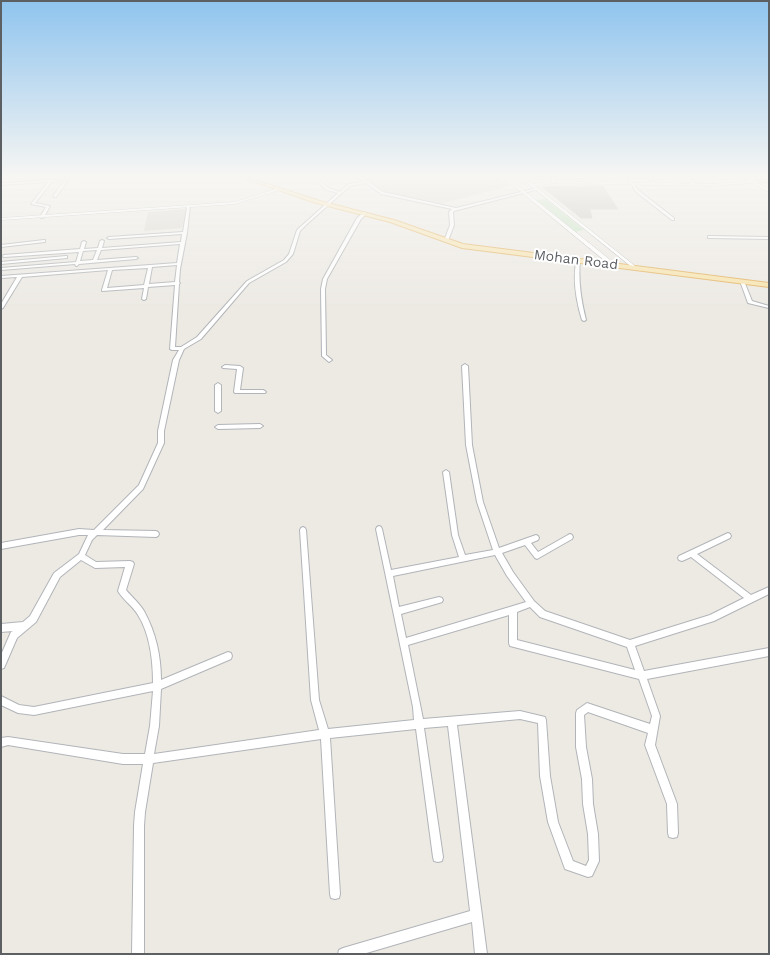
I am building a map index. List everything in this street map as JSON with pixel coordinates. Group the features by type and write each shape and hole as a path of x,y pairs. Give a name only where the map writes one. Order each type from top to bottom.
{"main road":[{"name":"Mohan Road","path":"394,222 462,246 769,285"}],"street":[{"path":"186,222 179,264 172,349 182,348 199,338 248,282 285,261 291,254 298,231 308,222"},
{"path":"328,360 324,356 323,289 325,279 357,222"},
{"path":"446,241 452,222"},
{"path":"560,222 612,264"},
{"path":"577,222 633,267"},
{"path":"109,238 184,233"},
{"path":"133,267 143,236"},
{"path":"115,260 124,237"},
{"path":"709,237 769,238"},
{"path":"1,246 44,241 39,253"},
{"path":"95,261 102,241"},
{"path":"74,272 84,242"},
{"path":"4,256 183,243"},
{"path":"1,262 8,245"},
{"path":"64,264 68,250"},
{"path":"35,275 46,252"},
{"path":"1,262 66,257"},
{"path":"1,269 136,258"},
{"path":"578,260 576,278 578,298 584,320"},
{"path":"1,277 179,264"},
{"path":"144,299 150,266"},
{"path":"110,269 104,290 178,283"},
{"path":"1,308 20,276"},
{"path":"742,281 750,302 769,307"},
{"path":"1,665 14,636 33,619 57,575 81,556 90,538 140,487 154,462 161,444 173,377 182,348"},
{"path":"465,366 470,454 480,502 497,552 531,603 550,618 630,644 711,618 769,590"},
{"path":"225,367 240,368 237,392 263,392"},
{"path":"218,386 218,411"},
{"path":"218,427 260,426"},
{"path":"446,472 455,534 463,559"},
{"path":"379,529 419,724 438,857"},
{"path":"303,530 315,700 324,734 336,894"},
{"path":"1,546 79,532 156,534"},
{"path":"682,558 728,536"},
{"path":"526,542 537,556 570,537"},
{"path":"389,574 497,552 536,538"},
{"path":"692,554 751,599"},
{"path":"81,556 95,565 130,564 122,591 134,601 145,617 155,646 158,686 140,814 138,954"},
{"path":"397,611 439,600"},
{"path":"403,643 531,603"},
{"path":"513,610 513,643 642,676 769,652"},
{"path":"1,628 25,626"},
{"path":"630,644 656,716 650,745 672,804 673,833"},
{"path":"1,700 18,709 34,711 158,686 228,656"},
{"path":"1,743 8,742 123,759 148,759 324,734 520,715 542,720 545,776 552,822 569,866 588,872 594,861 593,834 588,804 587,779 581,747 580,713 587,707 653,730"},
{"path":"452,721 481,954"},
{"path":"343,954 476,915"}],"shaded area":[{"path":"146,222 183,222 182,228 144,231"}],"green space":[{"path":"562,222 574,222 584,230 575,232"}]}
